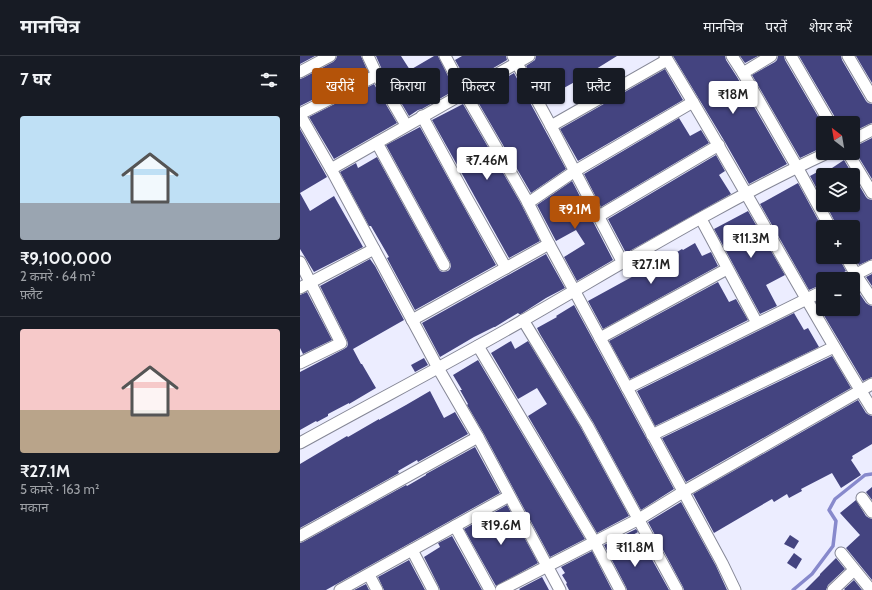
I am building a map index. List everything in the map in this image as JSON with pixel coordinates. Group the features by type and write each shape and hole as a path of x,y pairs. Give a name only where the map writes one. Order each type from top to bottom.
{"street":[{"path":"300,72 330,56"},
{"path":"368,56 376,73"},
{"path":"445,56 451,68"},
{"path":"502,68 515,59 529,56"},
{"path":"732,56 826,220"},
{"path":"743,73 771,56"},
{"path":"791,56 826,116"},
{"path":"848,56 872,97"},
{"path":"551,126 666,58 719,145 806,299 872,410"},
{"path":"515,59 599,216 622,263"},
{"path":"376,76 300,114 438,368 478,437 560,590"},
{"path":"331,169 448,102"},
{"path":"528,203 575,171 693,102"},
{"path":"394,104 406,125"},
{"path":"471,104 528,203 735,590"},
{"path":"422,116 506,268"},
{"path":"860,136 872,130"},
{"path":"377,143 444,265"},
{"path":"599,216 719,145"},
{"path":"300,443 478,346 574,290 746,194 816,158"},
{"path":"852,160 872,193"},
{"path":"701,219 757,324"},
{"path":"412,320 549,244"},
{"path":"300,288 374,249"},
{"path":"300,262 341,342 300,364"},
{"path":"860,273 872,266"},
{"path":"600,338 728,269"},
{"path":"860,286 872,299"},
{"path":"627,388 816,294"},
{"path":"524,320 587,425 677,590"},
{"path":"478,346 594,541 620,590"},
{"path":"652,435 834,347"},
{"path":"501,590 639,519 683,492 872,384"},
{"path":"300,536 478,437"},
{"path":"340,590 510,496"},
{"path":"862,498 872,512"},
{"path":"455,526 490,590"},
{"path":"412,550 433,590"},
{"path":"841,553 872,590"},
{"path":"833,590 854,570"},
{"path":"369,575 377,590"}],"building":[{"path":"300,56 315,56 300,64"},
{"path":"337,56 361,56 366,68 322,68 336,59"},
{"path":"376,56 401,56 409,68 381,68"},
{"path":"434,56 438,56 448,76 448,94 440,99 440,68 413,68"},
{"path":"462,56 506,56 507,60 493,68 460,68 455,60"},
{"path":"536,56 617,56 598,68 573,68 573,83 565,87 565,68 527,68 526,66 535,60"},
{"path":"673,56 725,56 787,164 749,184"},
{"path":"740,56 758,56 745,63"},
{"path":"778,56 784,56 818,116 816,116 816,150 800,158 752,75 777,60"},
{"path":"799,56 841,56 866,101 872,104 872,123 860,128 860,116 834,116"},
{"path":"856,56 872,56 872,83"},
{"path":"665,69 683,100 578,161 560,129 604,104 625,104 625,92"},
{"path":"312,73 312,100 300,106 300,79"},
{"path":"514,73 517,79 517,104 531,104 566,169 531,193 479,104 509,104 509,76"},
{"path":"374,84 376,87 376,104 386,104 397,123 334,159 309,117 335,104 368,104 368,87"},
{"path":"402,104 431,104 418,110 409,116"},
{"path":"463,104 520,202 540,241 509,258 432,120"},
{"path":"679,118 690,136 701,130 709,143 601,207 584,174"},
{"path":"420,127 496,265 415,310 387,258 389,257 371,226 369,226 340,172 356,163 358,168 377,157 438,268 443,272 448,271 451,266 450,262 386,145"},
{"path":"300,129 327,177 300,193"},
{"path":"872,138 872,179 860,159 860,144"},
{"path":"716,155 725,171 719,175 731,194 626,253 608,219"},
{"path":"844,160 849,168 832,168"},
{"path":"816,173 816,187 810,176"},
{"path":"572,181 613,260 577,281 564,257 585,244 576,230 556,241 537,205"},
{"path":"798,183 818,220 816,220 816,264 842,264 846,271 816,272 816,287 809,290 760,204"},
{"path":"860,187 866,197 872,200 872,259 859,265 858,264 860,264 860,220 834,220 830,212 860,212"},
{"path":"300,193 310,211 334,196 363,247 314,272 300,249"},
{"path":"748,211 785,275 766,285 777,306 760,314 714,229"},
{"path":"695,243 702,256 711,252 718,266 603,329 588,301"},
{"path":"546,254 565,288 521,314 518,313 440,357 422,323"},
{"path":"370,259 404,320 353,349 376,388 349,404 328,414 328,416 300,430 300,372 344,349 348,344 320,286"},
{"path":"872,274 872,286 866,277"},
{"path":"718,282 729,302 736,299 748,320 630,379 609,341"},
{"path":"307,292 332,340 303,354 300,348 300,295"},
{"path":"860,294 866,303 872,306 872,377 863,381 824,316 860,316"},
{"path":"574,305 674,489 641,510 593,422 537,328 557,317 556,316"},
{"path":"794,313 804,330 808,328 819,347 655,426 637,391"},
{"path":"511,341 515,349 528,341 581,428 629,516 597,533 528,416 547,404 537,388 518,399 491,353"},
{"path":"832,356 851,388 686,482 662,438"},
{"path":"424,358 428,365 415,372 411,365"},
{"path":"478,360 585,539 550,557 467,405 468,404 460,390 462,390 453,375"},
{"path":"430,391 444,418 455,412 468,434 418,462 417,460 398,471 399,473 300,528 300,464 347,436 348,437"},
{"path":"858,400 866,413 872,416 872,444 852,456 853,458 851,460 861,475 841,488 832,473 801,489 802,491 789,498 787,494 774,502 772,499 714,533 693,494"},
{"path":"475,447 500,493 326,590 300,590 300,543 406,485 407,486"},
{"path":"872,487 872,500 866,492"},
{"path":"856,500 866,516 872,519 872,580 846,548 860,535 840,513"},
{"path":"681,502 716,566 727,590 684,590 648,522"},
{"path":"507,505 538,563 496,586 464,529"},
{"path":"636,529 638,532 622,541 633,563 649,554 669,590 627,590 604,545"},
{"path":"790,535 799,541 794,549 784,544"},
{"path":"452,536 482,590 440,590 424,557 440,547 438,543"},
{"path":"592,551 612,590 569,590 562,575 565,573 561,567"},
{"path":"794,553 802,559 796,569 787,563"},
{"path":"836,558 845,569 828,585 826,590 805,590 820,574"},
{"path":"409,560 425,590 384,590 378,577"},
{"path":"542,577 549,590 519,589"},
{"path":"854,580 862,590 844,589"},
{"path":"366,584 369,590 354,590"}],"waterway":[{"path":"793,590 812,574 833,546 836,521 829,510 835,499 865,475 872,474"}]}
